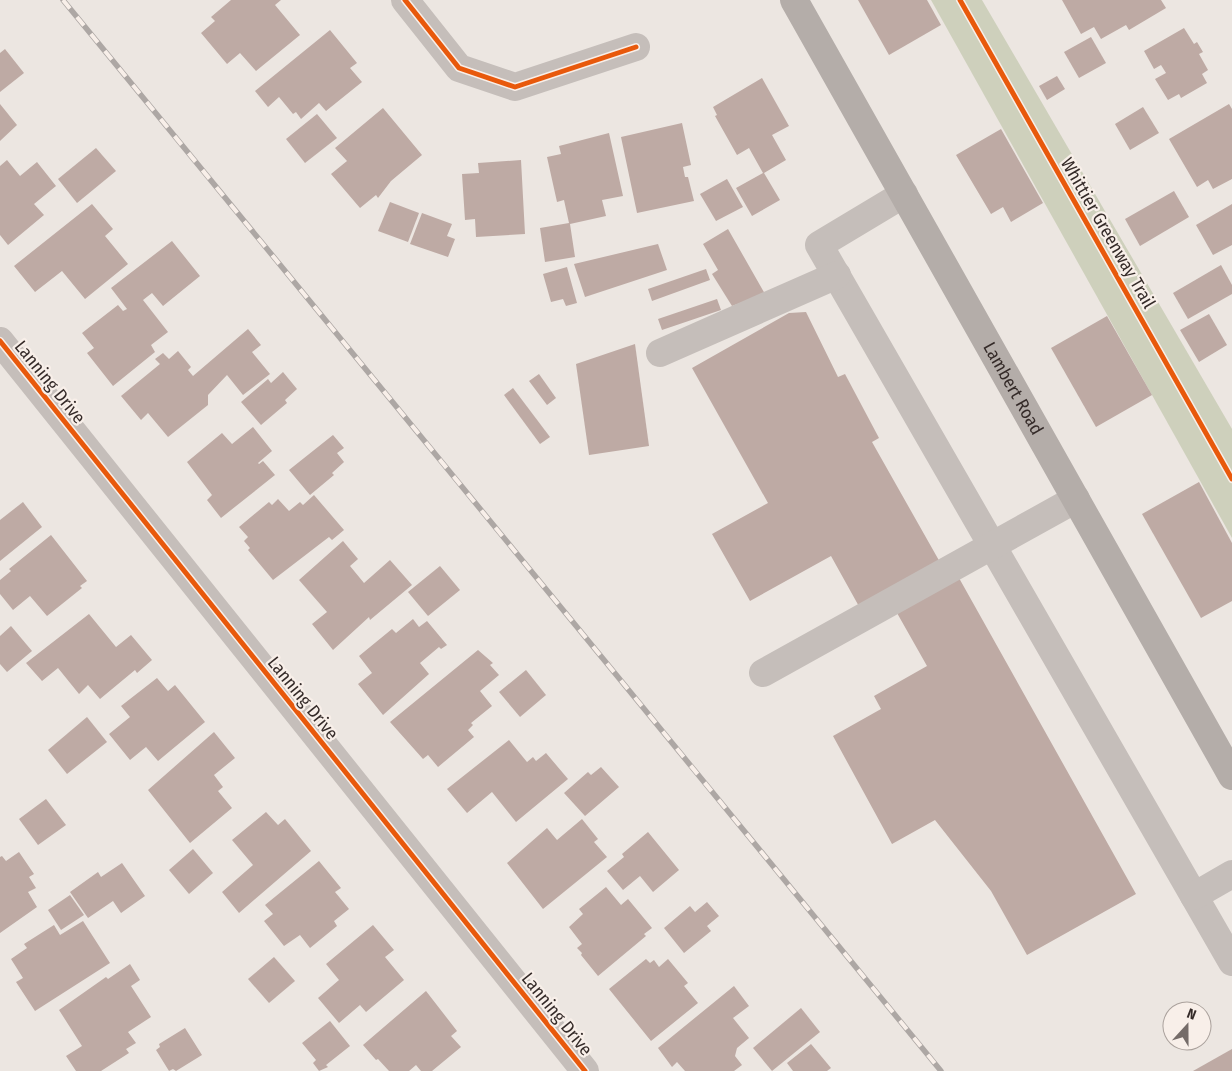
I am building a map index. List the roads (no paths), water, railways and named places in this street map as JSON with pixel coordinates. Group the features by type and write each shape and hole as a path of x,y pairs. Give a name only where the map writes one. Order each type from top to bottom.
{"main road":[{"name":"Lambert Road","path":"794,0 1232,776"}],"street":[{"path":"405,0 459,68 515,87 636,47"},
{"path":"904,194 819,245 1232,962"},
{"path":"660,353 837,275"},
{"name":"Lanning Drive","path":"0,342 585,1071"},
{"path":"763,673 991,544 1076,499"},
{"path":"1194,896 1232,874"}],"railway":[{"path":"63,0 941,1071"}]}
